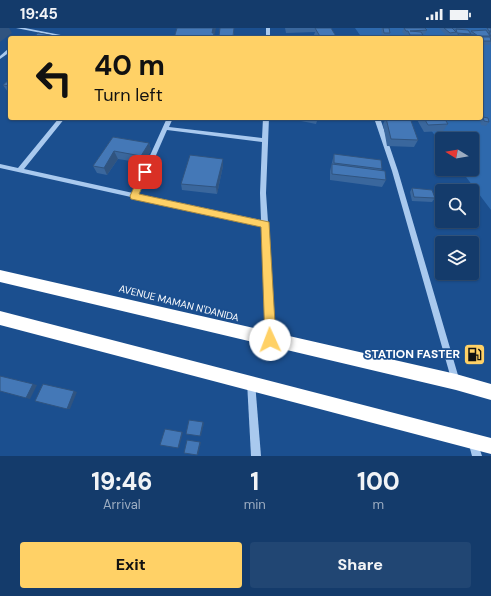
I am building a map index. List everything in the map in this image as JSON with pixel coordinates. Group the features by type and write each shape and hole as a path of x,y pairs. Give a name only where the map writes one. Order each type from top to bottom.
{"highway":[{"name":"AVENUE MAMAN N'DANIDA","path":"0,276 270,340 456,382 491,392"},
{"path":"0,318 251,382 491,446"}],"street":[{"path":"18,28 29,33 56,36"},
{"path":"0,58 8,52"},
{"path":"20,170 60,120"},
{"path":"134,196 169,120"},
{"path":"266,120 264,193 270,340"},
{"path":"378,120 395,171 456,382"},
{"path":"165,128 265,140"},
{"path":"0,166 266,224"},
{"path":"251,382 256,456"},
{"path":"472,440 477,456"}],"shaded area":[{"path":"355,28 491,28 491,210 479,194 479,184 471,184 465,176 479,176 479,132 435,132 435,136 423,120 483,120 483,36 361,36"}],"building":[{"path":"177,28 213,28 212,33 214,33 213,36 175,36"},
{"path":"220,28 234,28 233,36 219,36"},
{"path":"315,28 331,28 336,36 320,36"},
{"path":"383,28 389,28 390,33 384,33"},
{"path":"404,28 425,28 427,30 410,31 421,32 423,35 410,35"},
{"path":"444,28 452,28 456,32 450,33"},
{"path":"456,29 468,30 471,34 457,33"},
{"path":"486,30 490,36 478,36 471,31"},
{"path":"38,33 55,36 34,36"},
{"path":"458,34 475,36 459,36"},
{"path":"483,37 490,37 491,41 483,41"},
{"path":"8,81 8,86 3,85"},
{"path":"483,117 488,118 489,122 484,121"},
{"path":"386,120 411,120 418,140 391,139"},
{"path":"425,120 445,120 448,124 428,125"},
{"path":"113,137 149,143 141,156 114,151 104,168 93,166"},
{"path":"334,154 381,160 382,169 334,163"},
{"path":"190,155 223,159 216,187 181,184"},
{"path":"332,164 385,171 386,180 332,174"},
{"path":"412,188 432,190 435,198 414,197"},
{"path":"0,376 33,384 26,398 0,391"},
{"path":"43,384 74,391 67,409 35,401"},
{"path":"189,420 203,422 200,436 186,434"},
{"path":"165,429 182,432 178,448 160,445"},
{"path":"187,440 200,442 197,455 184,453"}],"place":[{"name":"STATION FASTER","path":"475,354"}],"route":[{"path":"145,172 134,196 266,224 270,340"}]}
